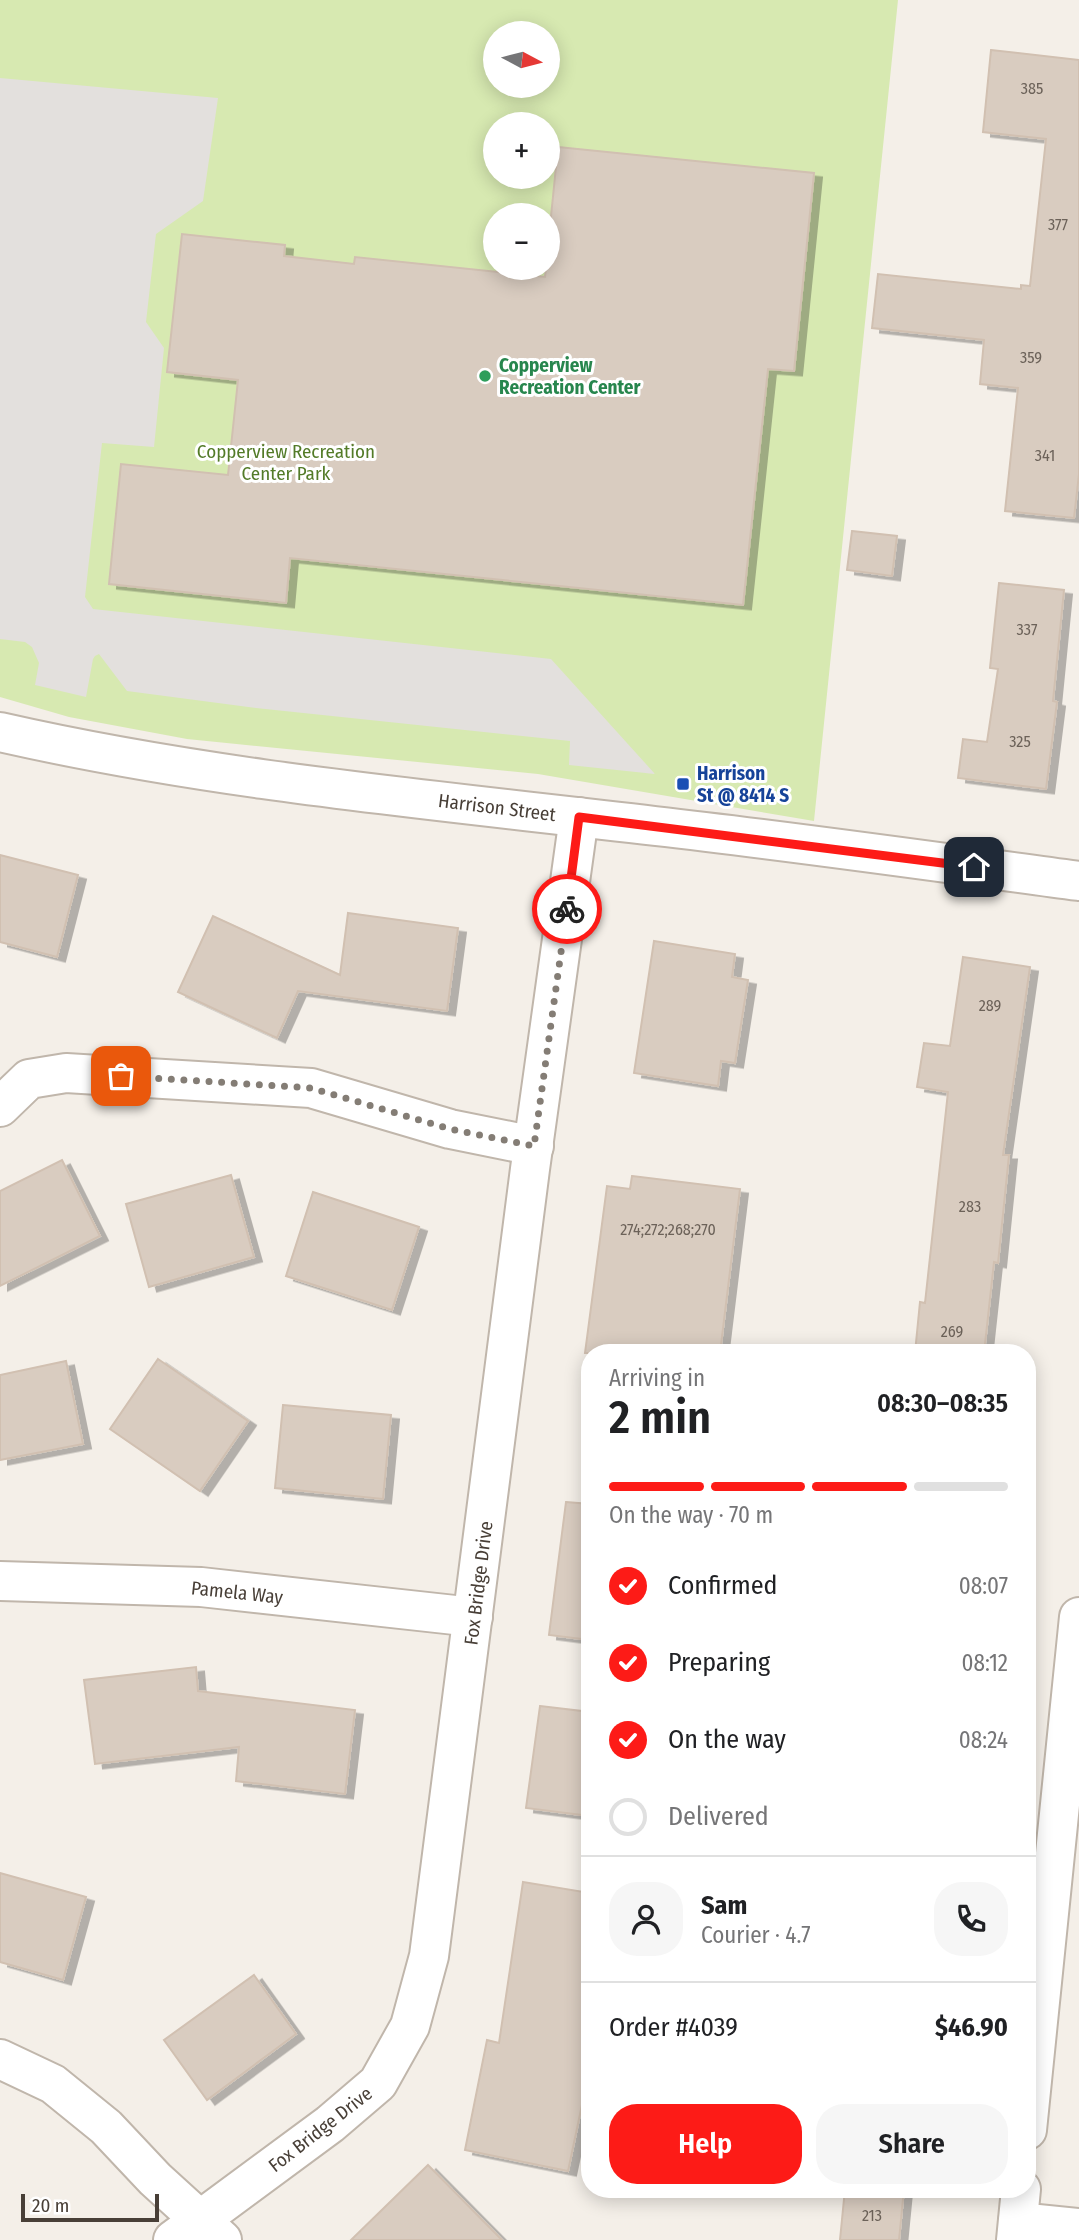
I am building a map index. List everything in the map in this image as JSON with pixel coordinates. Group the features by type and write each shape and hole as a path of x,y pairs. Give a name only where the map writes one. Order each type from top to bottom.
{"street":[{"name":"Harrison Street","path":"0,732 198,769 1079,881"},
{"name":"Fox Bridge Drive","path":"199,2233 378,2082 410,2026 429,1956 579,817"},
{"path":"0,1107 29,1079 66,1073 311,1088 450,1129 534,1146"},
{"name":"Pamela Way","path":"0,1581 201,1587 473,1617"},
{"path":"1036,2042 1079,1620"},
{"path":"0,2059 53,2084 106,2127 155,2179 199,2233"},
{"path":"1018,2217 1079,2228"}],"green space":[{"name":"Copperview Recreation Center Park","path":"0,0 898,0 814,821 538,774 187,739 69,717 0,697"}],"shaded area":[{"path":"0,78 218,98 203,201 156,234 146,322 164,348 154,447 102,443 85,597 93,609 551,659 655,774 569,765 570,741 256,708 127,691 99,654 93,659 86,697 35,685 39,663 32,647 25,642 0,639"}],"building":[{"path":"991,50 1079,60 1079,474 1074,518 1005,511 1018,388 980,384 984,340 872,328 878,274 1021,289 1021,285 1030,286 1046,139 983,132"},
{"name":"Copperview Recreation Center","path":"560,147 814,173 794,371 768,369 743,605 290,558 286,603 109,584 121,464 228,475 238,380 167,372 182,234 285,245 284,256 354,264 355,257 483,270 483,280 560,280 560,203 552,203 554,189 560,189"},
{"path":"852,531 897,536 892,576 847,570"},
{"path":"999,583 1064,590 1053,701 1057,702 1046,789 958,778 963,739 987,742 998,669 990,668"},
{"path":"0,855 78,875 57,957 0,942"},
{"path":"348,913 458,928 447,1011 298,991 277,1038 178,992 213,916 340,975"},
{"path":"654,941 735,954 732,977 748,980 735,1063 721,1061 718,1086 634,1073"},
{"path":"963,957 1030,967 1003,1155 1009,1155 998,1263 994,1262 985,1344 916,1344 920,1302 925,1303 948,1092 917,1087 924,1043 950,1046"},
{"path":"62,1160 100,1236 0,1286 0,1191"},
{"path":"231,1175 254,1257 149,1287 126,1204"},
{"path":"632,1176 740,1189 721,1344 586,1344 607,1186 630,1189"},
{"path":"313,1192 419,1227 392,1310 286,1276"},
{"path":"158,1359 248,1421 200,1491 110,1429"},
{"path":"66,1361 83,1444 0,1460 0,1375"},
{"path":"283,1405 391,1415 383,1499 275,1488"},
{"path":"566,1502 581,1503 581,1639 549,1635"},
{"path":"196,1667 198,1691 355,1710 345,1794 236,1781 239,1747 95,1764 84,1680"},
{"path":"540,1706 581,1711 581,1815 526,1808"},
{"path":"0,1873 86,1897 63,1980 0,1962"},
{"path":"523,1882 581,1892 581,2110 568,2171 465,2150 487,2040 499,2043"},
{"path":"254,1975 296,2034 207,2100 164,2040"},
{"path":"428,2165 502,2240 351,2240"},
{"path":"844,2198 903,2198 899,2240 840,2240"}],"way so far":[{"path":"121,1076 311,1088 450,1129 534,1146 567,909"}],"place":[{"name":"Copperview Recreation Center","path":"485,376"},
{"name":"Harrison St @ 8414 S","path":"683,784"}],"route":[{"path":"567,909 579,817 974,867"}]}
